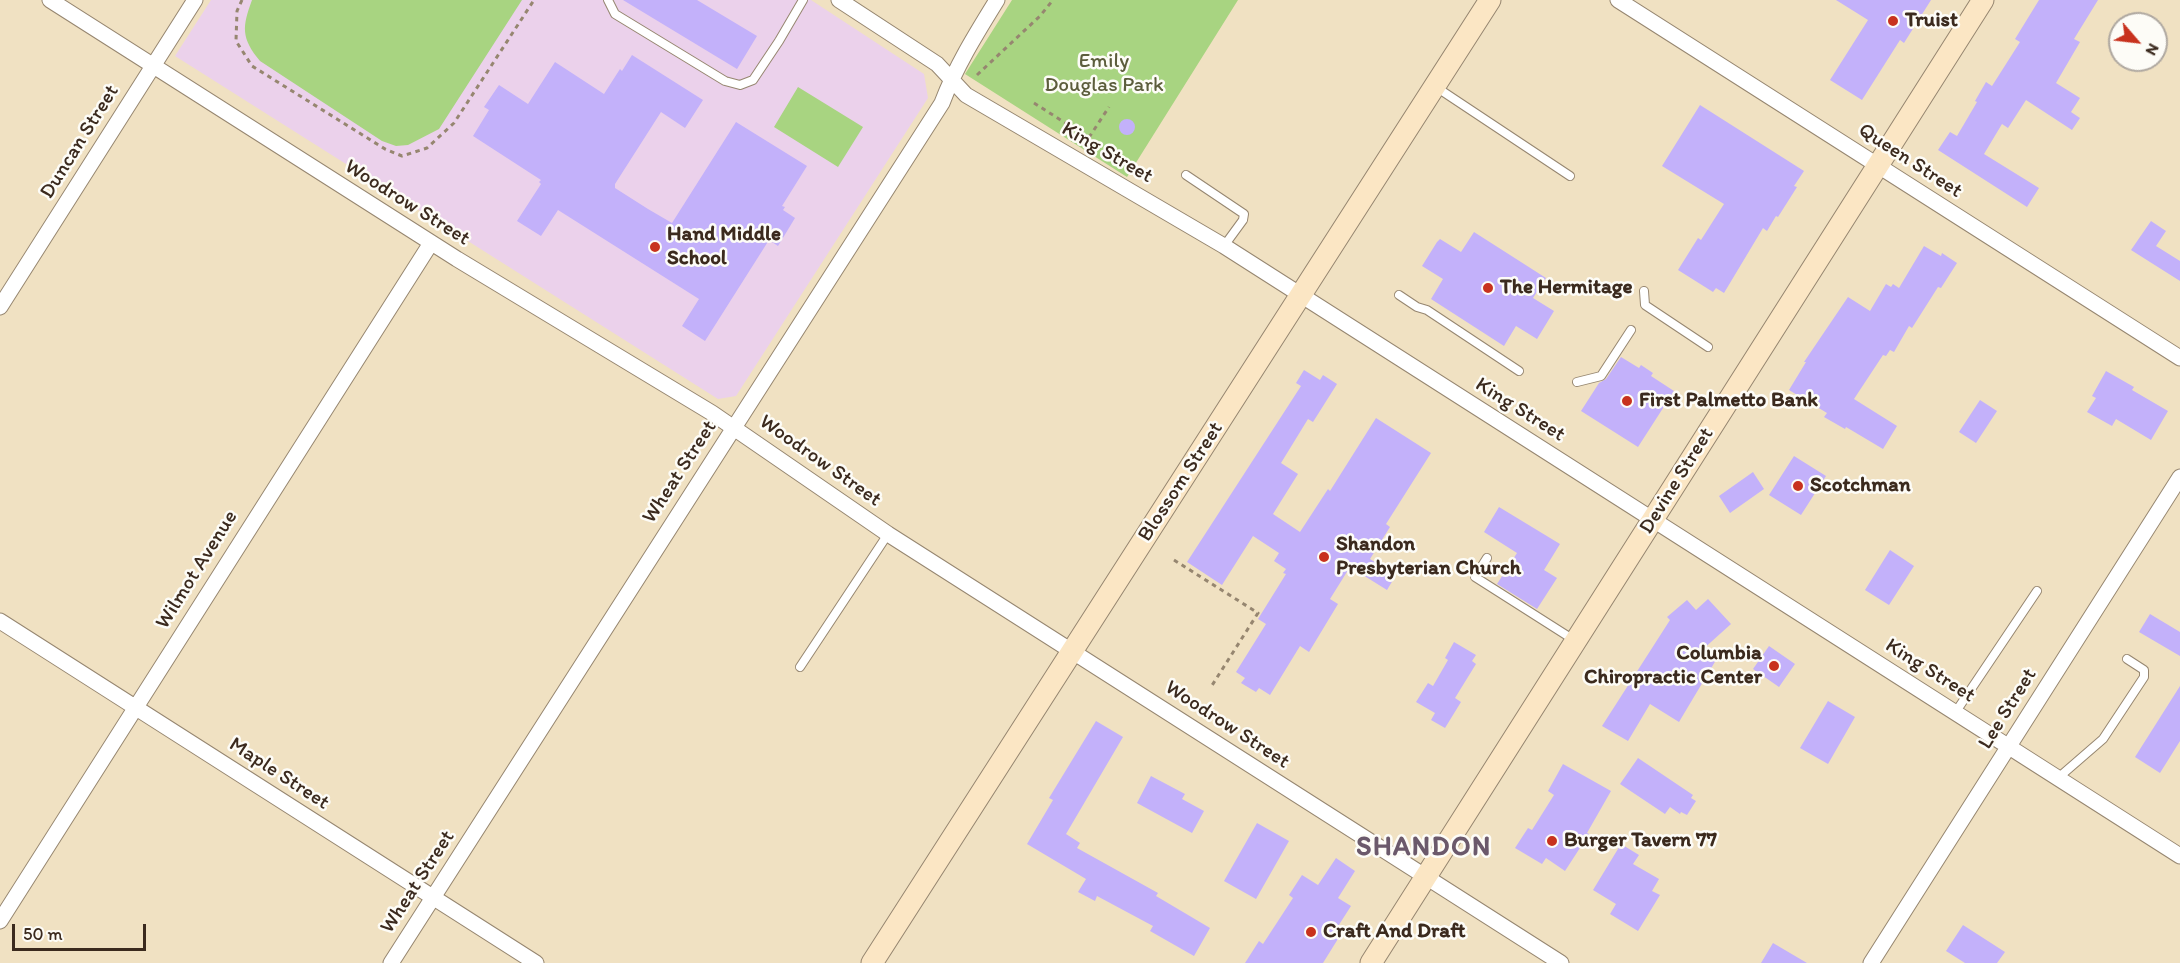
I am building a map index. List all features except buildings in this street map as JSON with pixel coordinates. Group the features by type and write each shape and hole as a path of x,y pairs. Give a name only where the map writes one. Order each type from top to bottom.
{"main road":[{"name":"Blossom Street","path":"872,963 1490,0"},
{"name":"Devine Street","path":"1371,963 1983,0"}],"street":[{"name":"Woodrow Street","path":"50,0 431,243 733,427 888,534 1561,963"},
{"name":"Duncan Street","path":"0,307 195,0"},
{"name":"King Street","path":"838,0 937,64 966,95 1224,246 2180,856"},
{"name":"Wheat Street","path":"391,963 942,104 951,79 997,0"},
{"name":"Queen Street","path":"1618,0 2180,358"},
{"name":"Wilmot Avenue","path":"0,921 431,243"},
{"name":"Lee Street","path":"1871,963 2180,477"},
{"name":"Maple Street","path":"0,621 536,963"}],"lane":[{"path":"608,0 615,14 725,81 740,85 753,80 803,0"},
{"path":"1435,86 1570,176"},
{"path":"1186,175 1244,214 1243,220 1224,246"},
{"path":"1644,291 1646,305 1708,347"},
{"path":"1399,295 1427,310 1519,371"},
{"path":"1577,382 1601,376 1631,330"},
{"path":"800,667 888,534"},
{"path":"1487,558 1475,577 1576,641"},
{"path":"1955,713 2037,591"},
{"path":"2058,778 2103,739 2144,676 2144,670 2127,659"}],"path":[{"path":"242,0 237,12 236,41 252,66 385,149 402,156 427,148 454,123 534,0"},
{"path":"977,75 1011,45 1053,0"},
{"path":"1034,103 1089,138"},
{"path":"1083,146 1109,107"},
{"path":"1174,560 1258,613 1211,687"}],"shaded area":[{"name":"Hand Middle School","path":"211,0 811,0 924,74 928,98 736,396 718,399 175,56"}],"green space":[{"path":"252,0 522,0 439,129 408,145 396,146 382,141 260,61 249,46 245,32 246,18"},
{"name":"Emily Douglas Park","path":"1012,0 1238,0 1127,177 965,74"},
{"path":"798,87 863,127 838,167 774,127"}],"place":[{"name":"Truist","path":"1893,21"},
{"name":"Hand Middle School","path":"655,247"},
{"name":"The Hermitage","path":"1488,288"},
{"name":"First Palmetto Bank","path":"1627,401"},
{"name":"Scotchman","path":"1798,486"},
{"name":"Shandon Presbyterian Church","path":"1324,557"},
{"name":"Columbia Chiropractic Center","path":"1774,666"},
{"name":"Burger Tavern 77","path":"1552,841"},
{"name":"Craft And Draft","path":"1311,932"}],"district":[{"name":"SHANDON","path":"1424,848"}]}
